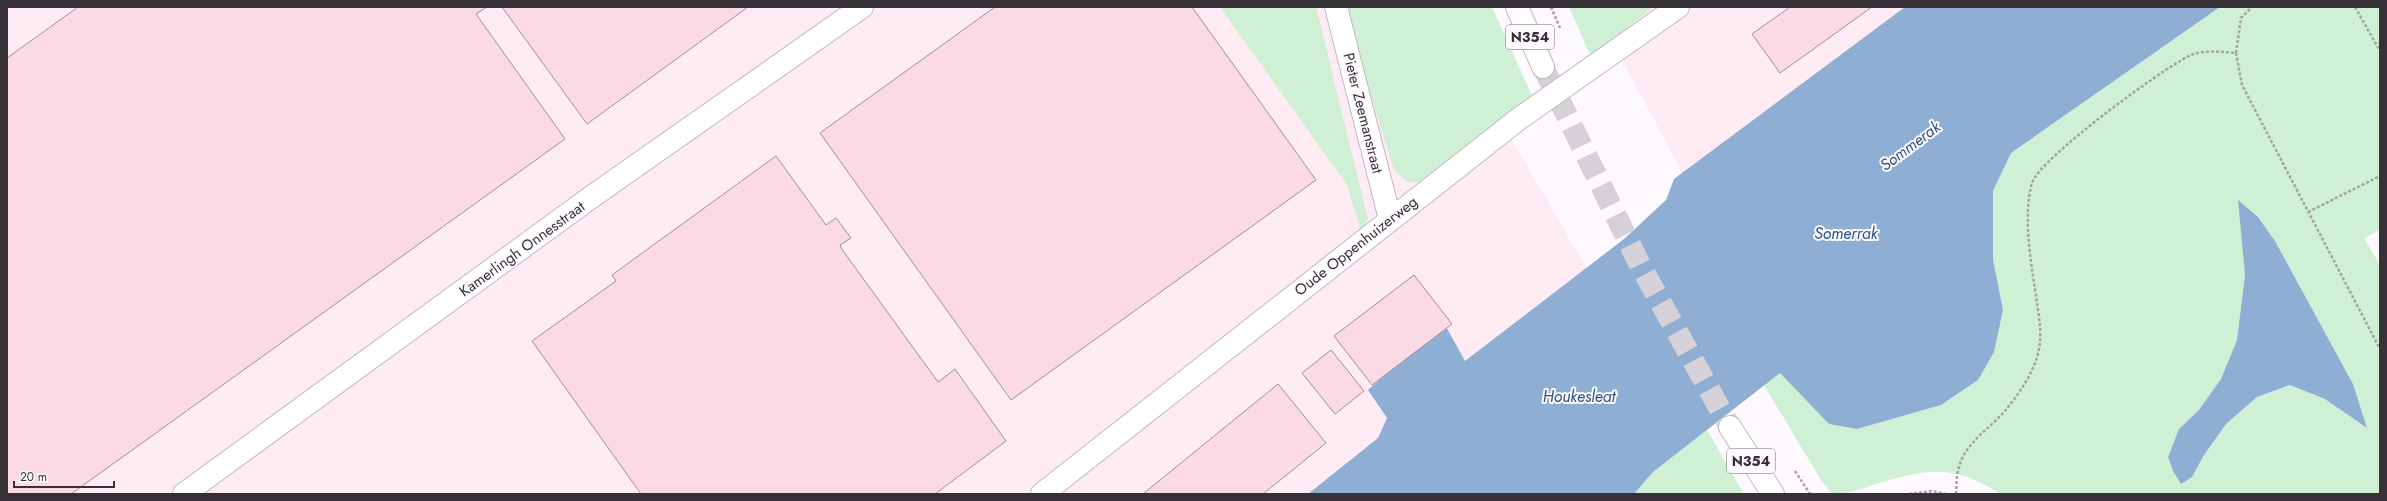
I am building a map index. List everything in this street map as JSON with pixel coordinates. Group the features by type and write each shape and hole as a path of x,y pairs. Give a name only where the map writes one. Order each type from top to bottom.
{"street":[{"name":"Kamerlingh Onnesstraat","path":"184,494 590,198 862,7"},
{"name":"Pieter Zeemanstraat","path":"1336,7 1390,219"},
{"name":"N354","path":"1517,7 1543,67"},
{"name":"Oude Oppenhuizerweg","path":"1042,494 1520,118 1678,7"},
{"name":"N354","path":"1730,427 1773,494"}],"path":[{"path":"1551,7 1562,33"},
{"path":"2252,7 2241,18 2236,53 2242,85 2380,349"},
{"path":"2355,7 2380,51"},
{"path":"1956,494 1959,466 1965,454 1979,435 2004,412 2025,384 2040,348 2039,319 2027,229 2032,182 2056,153 2162,72 2190,56 2208,52 2236,53"},
{"path":"2308,212 2380,176"},
{"path":"1909,494 1932,491 1946,494"}],"shaded area":[{"path":"7,7 1435,7 1595,283 1321,494 7,494"},
{"path":"1594,7 1947,7 1695,197"}],"green space":[{"path":"1220,7 1316,7 1368,218 1361,232 1347,185"},
{"path":"1347,7 1492,7 1534,100 1425,183 1407,182 1394,170 1356,48"},
{"path":"1569,7 1653,7 1591,57"},
{"path":"2220,7 2380,7 2380,230 2364,238 2380,265 2380,494 2001,494 1984,484 1954,473 1926,472 1894,479 1854,491 1832,494 1821,480 1764,385 1780,372 1829,424 1857,429 1941,405 1978,380 2003,310 1993,259 1993,191 2011,153","holes":["2239,201 2258,217 2275,241 2353,384 2366,427 2325,399 2291,385 2257,397 2226,424 2204,455 2192,477 2173,471 2168,457 2179,429 2199,410 2221,379 2237,340 2245,275"]},
{"path":"1707,430 1744,494 1634,494 1653,472"}],"water":[{"name":"Somerrak","path":"1905,7 2220,7 2011,153 1993,191 1993,259 2003,310 1994,352 1978,380 1941,405 1857,429 1829,424 1780,373 1653,472 1634,494 1308,494 1378,438 1387,418 1368,390 1444,323 1465,361 1624,239 1666,200 1674,179"},
{"path":"2238,200 2258,217 2275,241 2353,384 2367,428 2325,399 2290,385 2257,397 2226,424 2204,455 2192,477 2181,484 2173,471 2168,457 2179,429 2199,410 2221,379 2237,340 2245,275"}],"building":[{"path":"78,7 487,7 476,14 565,139 71,494 7,494 7,58"},
{"path":"502,7 748,7 587,124"},
{"path":"995,7 1192,7 1316,180 1011,400 820,133"},
{"path":"1790,7 1872,7 1780,73 1752,34"},
{"path":"776,156 826,225 836,218 851,238 840,245 841,248 938,382 955,369 1006,441 935,494 641,494 532,341 616,281 612,275"},
{"path":"1414,275 1452,324 1372,385 1334,336"},
{"path":"1331,350 1364,391 1335,414 1302,373"},
{"path":"1278,384 1326,443 1263,494 1143,494"}],"tunnel":[{"path":"1543,67 1641,267 1730,427"}],"water label":[{"name":"Sommerak","path":"1910,146"},
{"name":"Houkesleat","path":"1579,396"}]}
